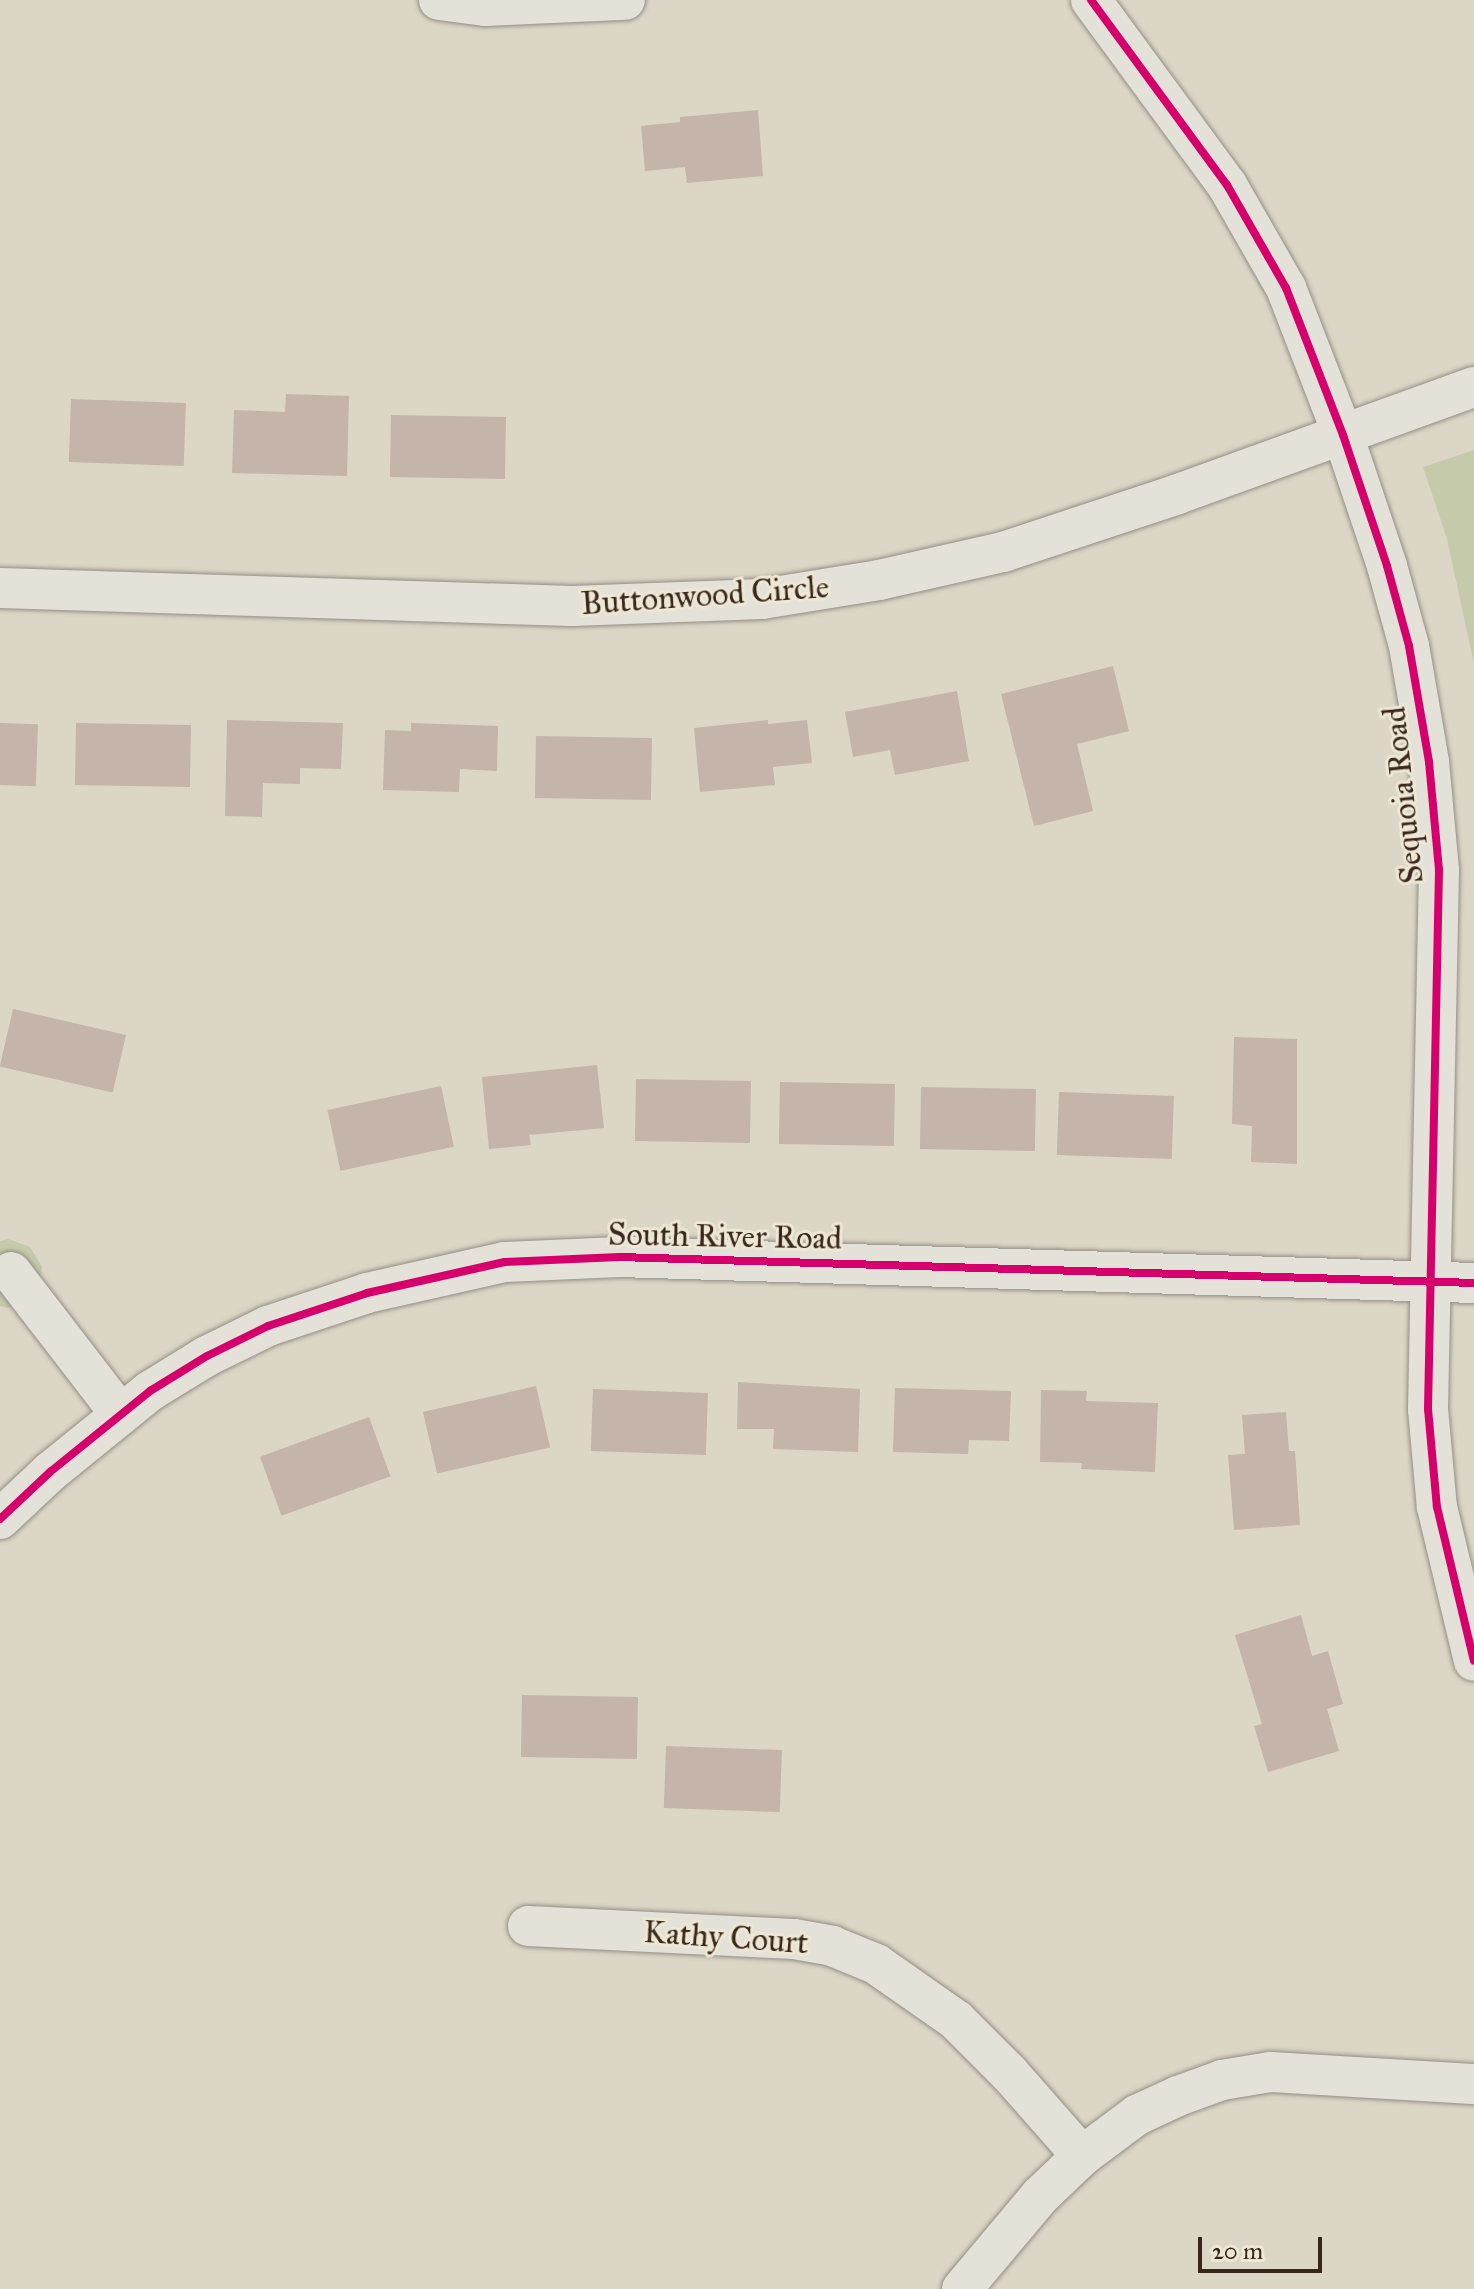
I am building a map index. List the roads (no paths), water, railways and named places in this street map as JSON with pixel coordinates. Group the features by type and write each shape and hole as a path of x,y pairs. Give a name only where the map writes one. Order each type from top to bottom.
{"street":[{"path":"439,0 485,6 625,0"},
{"name":"Sequoia Road","path":"1091,0 1173,109 1261,240 1286,288 1343,435 1387,566 1409,646 1436,819 1439,973 1428,1409 1437,1507 1449,1568 1474,1661"},
{"name":"Buttonwood Circle","path":"0,588 572,606 762,599 879,580 1003,552 1474,387"},
{"name":"South River Road","path":"0,1519 50,1472 150,1391 207,1356 268,1326 367,1293 505,1262 619,1257 1474,1283"},
{"path":"11,1272 121,1415"},
{"name":"Kathy Court","path":"528,1926 794,1939 832,1946 876,1964 956,2020 1010,2074 1082,2156"},
{"path":"962,2289 1040,2196 1082,2156 1137,2115 1222,2080 1270,2072 1474,2084"}]}
